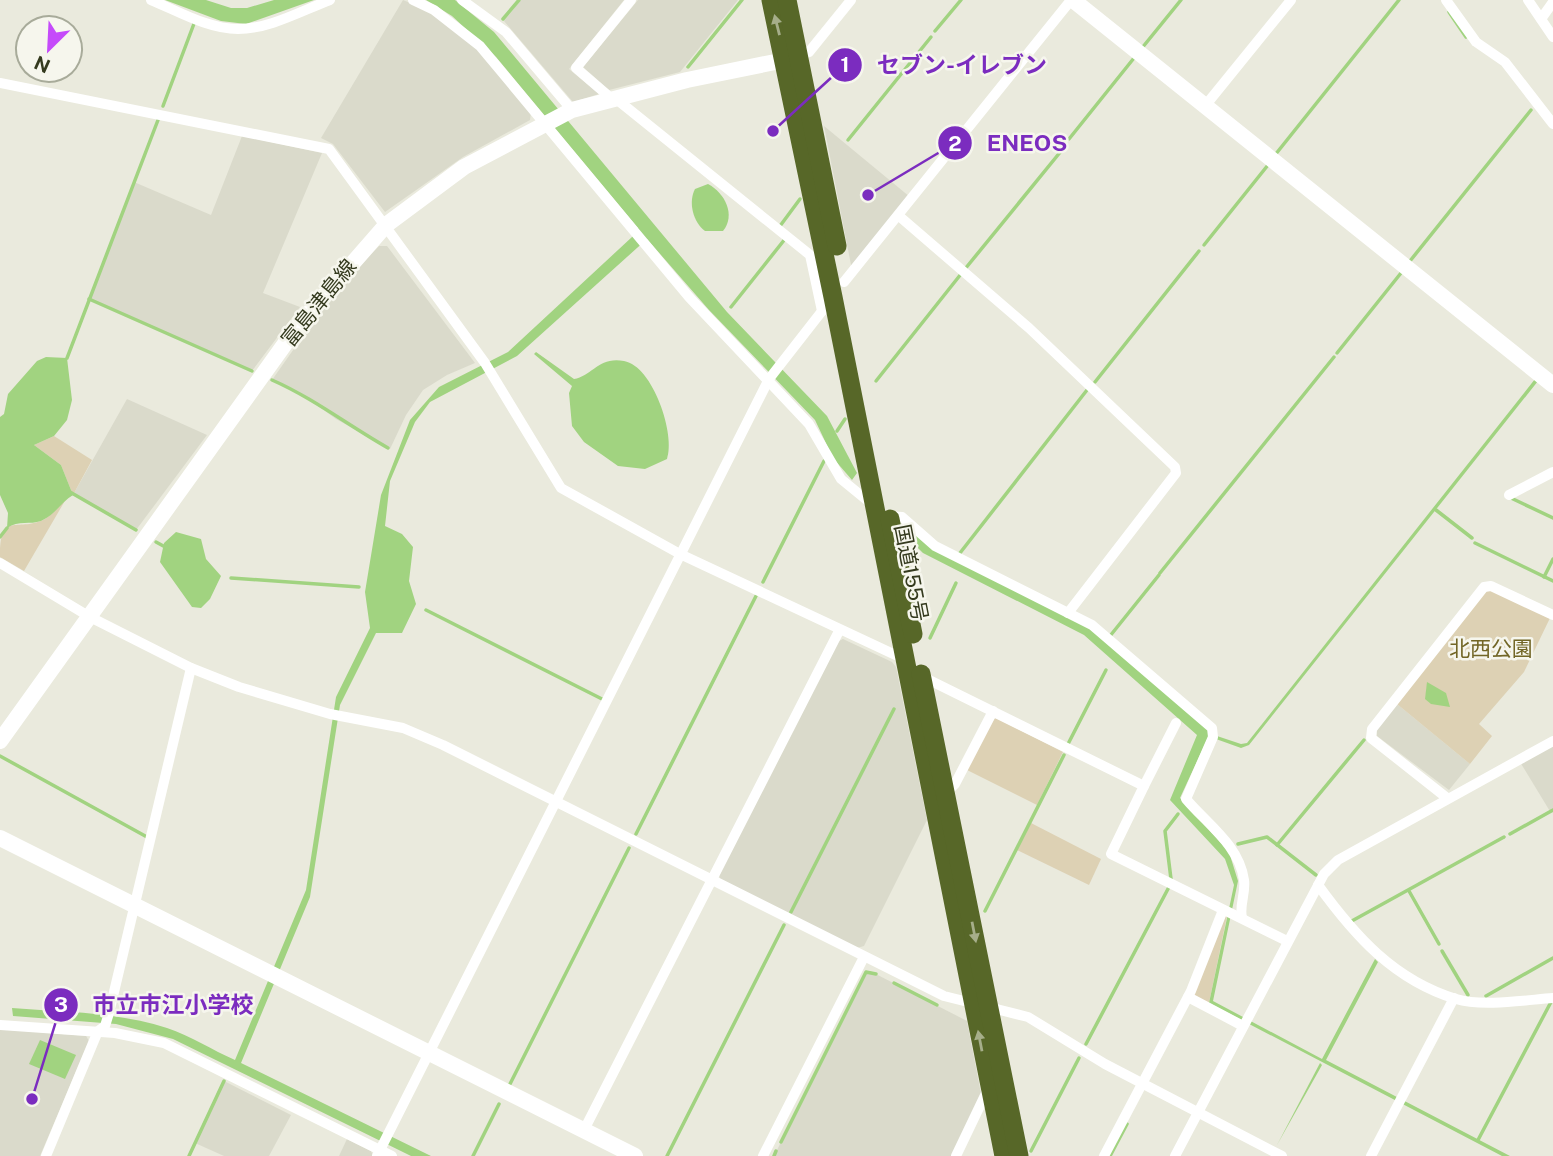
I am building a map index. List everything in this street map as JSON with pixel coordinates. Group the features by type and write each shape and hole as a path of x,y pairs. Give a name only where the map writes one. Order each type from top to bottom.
{"highway":[{"name":"国道155号","path":"771,0 793,58"},
{"name":"国道155号","path":"787,0 793,58 833,297 946,793 981,1004 989,1086 1004,1156"},
{"name":"国道155号","path":"882,511 904,659 981,1004 1019,1156"}],"street":[{"path":"151,0 217,26 238,29 265,25 330,0"},
{"path":"413,0 434,10 480,46 712,322 809,424 841,479 882,511 902,517 935,545 1092,625 1212,728 1213,737 1186,799 1237,853 1244,885 1240,909 1231,914 1211,947 1188,997 1104,1156"},
{"path":"462,0 506,32 572,110"},
{"path":"631,0 576,68 810,255 833,297"},
{"path":"793,58 809,52 851,0"},
{"path":"380,1151 769,379 1072,0 1553,385"},
{"path":"1205,106 1291,0"},
{"path":"1446,0 1476,42 1505,62 1553,124"},
{"path":"1528,0 1553,37"},
{"path":"1541,19 1553,2"},
{"name":"富島津島線","path":"0,741 311,309 386,225 464,167 572,110 613,98 793,58"},
{"path":"0,83 330,149 488,368 561,488 680,554 839,631 904,659"},
{"path":"899,216 1029,327 1175,467 1176,473 1068,612"},
{"path":"1508,495 1553,472"},
{"path":"0,563 90,617 191,668 239,687 336,715 403,728 944,996 1028,1017 1142,1084 1282,1156"},
{"path":"1447,798 1371,738 1371,729 1483,587 1491,586 1553,615"},
{"path":"584,1130 839,631"},
{"path":"46,1156 109,1013 191,668"},
{"path":"921,676 1144,786"},
{"path":"946,793 955,784 993,711"},
{"path":"1176,723 1111,854 1287,941"},
{"path":"1175,1156 1287,941 1318,885 1338,860 1553,741"},
{"path":"0,838 635,1156"},
{"path":"1318,885 1347,925 1387,965 1454,998 1511,1002 1553,998"},
{"path":"763,1156 864,957"},
{"path":"1188,997 1245,1022"},
{"path":"1371,1156 1454,998"},
{"path":"0,1025 101,1029 164,1043 392,1156"},
{"path":"956,1156 989,1086"}],"shaded area":[{"path":"165,0 206,0 231,8 247,8 274,0 314,0 246,24 221,21"},
{"path":"403,0 434,13 479,48 531,112 530,120 463,157 385,212 333,144 321,138"},
{"path":"426,0 455,0 494,32 727,312 827,416 857,473 852,480 833,458 815,420 709,310 647,239 517,356 430,402 415,422 390,481 385,526 402,534 413,547 409,581 416,604 402,633 376,633 340,705 310,897 241,1063 431,1156 411,1156 173,1039 116,1024 13,1016 12,1008 91,1014 148,1023 185,1035 235,1060 306,890 336,697 370,628 365,592 381,495 410,420 439,387 508,352 632,237 638,228 496,57 452,16"},
{"path":"521,0 624,0 569,69 599,94 573,102 504,21"},
{"path":"638,0 738,0 680,72 609,90 583,67"},
{"path":"824,126 910,197 852,270"},
{"path":"242,136 322,153 263,293 300,307 252,371 89,299 134,182 211,215"},
{"path":"708,184 719,193 727,205 729,218 723,231 705,231 693,212 695,189"},
{"path":"379,246 387,246 475,363 447,375 423,390 406,415 390,449 336,419 299,392 272,380 329,299"},
{"path":"536,352 574,379 608,361 624,361 635,366 653,388 660,403 668,434 667,459 645,469 618,466 584,442 572,426 569,393 572,386 534,354"},
{"path":"46,357 67,358 72,400 67,420 54,436 34,445 61,465 73,495 41,521 16,524 7,528 8,513 0,495 0,417 4,414 8,394 37,361"},
{"path":"1535,379 1538,381 1249,745 1241,748 1216,739 1217,736 1241,744 1247,743"},
{"path":"127,399 207,435 136,530 73,495"},
{"path":"176,532 201,539 206,559 221,576 210,599 201,608 192,607 160,562 164,543"},
{"path":"915,533 1089,626 1211,731 1180,798 1229,852 1238,881 1213,1001 1322,1059 1375,959 1378,962 1326,1060 1510,1156 1502,1156 1209,1003 1234,885 1225,859 1170,800 1197,735 1084,635 923,553 911,541"},
{"path":"843,639 892,662 896,667 927,820 864,946 857,948 720,879 719,875 837,642"},
{"path":"1427,682 1446,693 1450,707 1431,704 1425,699"},
{"path":"1397,704 1470,764 1449,790 1377,736 1377,729"},
{"path":"1553,746 1553,812 1551,813 1520,762"},
{"path":"870,971 967,1021 982,1099 952,1156 774,1156 866,972"},
{"path":"0,1029 86,1036 89,1041 40,1156 0,1156"},
{"path":"40,1040 76,1055 65,1079 29,1064"},
{"path":"1320,1063 1322,1065 1277,1145"},
{"path":"224,1081 291,1115 269,1156 224,1156 195,1143"},
{"path":"347,1139 371,1151 373,1156 339,1156"}],"green space":[{"path":"54,436 92,460 73,495 61,465 34,445"},
{"path":"66,499 24,571 0,557 6,528 41,521"},
{"name":"北西公園","path":"1491,590 1550,618 1524,672 1479,724 1492,736 1470,764 1397,704 1485,592"},
{"path":"996,718 1063,752 1037,805 967,770 992,720"},
{"path":"1031,823 1101,859 1089,885 1017,850"},
{"path":"1224,914 1227,916 1209,1003 1192,996"}],"waterway":[{"path":"503,19 519,0"},
{"path":"688,67 742,0"},
{"path":"935,31 961,0"},
{"path":"1142,48 1181,0"},
{"path":"1275,155 1399,0"},
{"path":"1449,12 1466,37"},
{"path":"163,106 195,21"},
{"path":"848,140 931,37"},
{"path":"1069,139 1134,58"},
{"path":"1410,261 1531,110"},
{"path":"67,358 158,120"},
{"path":"965,269 1066,145"},
{"path":"1204,245 1268,165"},
{"path":"780,226 800,199"},
{"path":"731,307 785,239"},
{"path":"1095,382 1199,251"},
{"path":"1337,353 1401,273"},
{"path":"876,381 961,274"},
{"path":"89,299 252,371"},
{"path":"1160,573 1334,357"},
{"path":"272,380 388,448"},
{"path":"960,553 1087,390"},
{"path":"837,431 845,419"},
{"path":"763,582 824,461"},
{"path":"70,492 136,530"},
{"path":"1511,498 1553,518"},
{"path":"1436,510 1472,538"},
{"path":"0,537 7,528"},
{"path":"156,542 167,548"},
{"path":"1475,543 1553,581"},
{"path":"1544,577 1553,559"},
{"path":"1110,636 1159,575"},
{"path":"231,578 359,587"},
{"path":"930,638 956,583"},
{"path":"636,834 756,596"},
{"path":"426,610 602,699"},
{"path":"1068,744 1106,670"},
{"path":"791,912 894,709"},
{"path":"1277,845 1364,740"},
{"path":"985,911 1064,755"},
{"path":"0,756 147,837"},
{"path":"1510,834 1553,810"},
{"path":"1171,879 1165,831 1178,814"},
{"path":"1238,844 1267,837 1316,875"},
{"path":"1350,922 1504,837"},
{"path":"510,1084 629,848"},
{"path":"1086,1044 1169,887"},
{"path":"1409,891 1439,944"},
{"path":"667,1156 784,925"},
{"path":"1442,951 1468,995"},
{"path":"1486,996 1553,958"},
{"path":"781,1142 866,972 876,974"},
{"path":"894,983 937,1005"},
{"path":"1478,1140 1551,1002"},
{"path":"1031,1151 1079,1058"},
{"path":"189,1156 224,1081"},
{"path":"473,1156 499,1104"},
{"path":"1110,1156 1127,1124"},
{"path":"774,1156 776,1151"}],"place":[{"name":"セブン-イレブン","path":"773,131"},
{"name":"ENEOS","path":"868,195"},
{"name":"市立市江小学校","path":"32,1099"}]}
